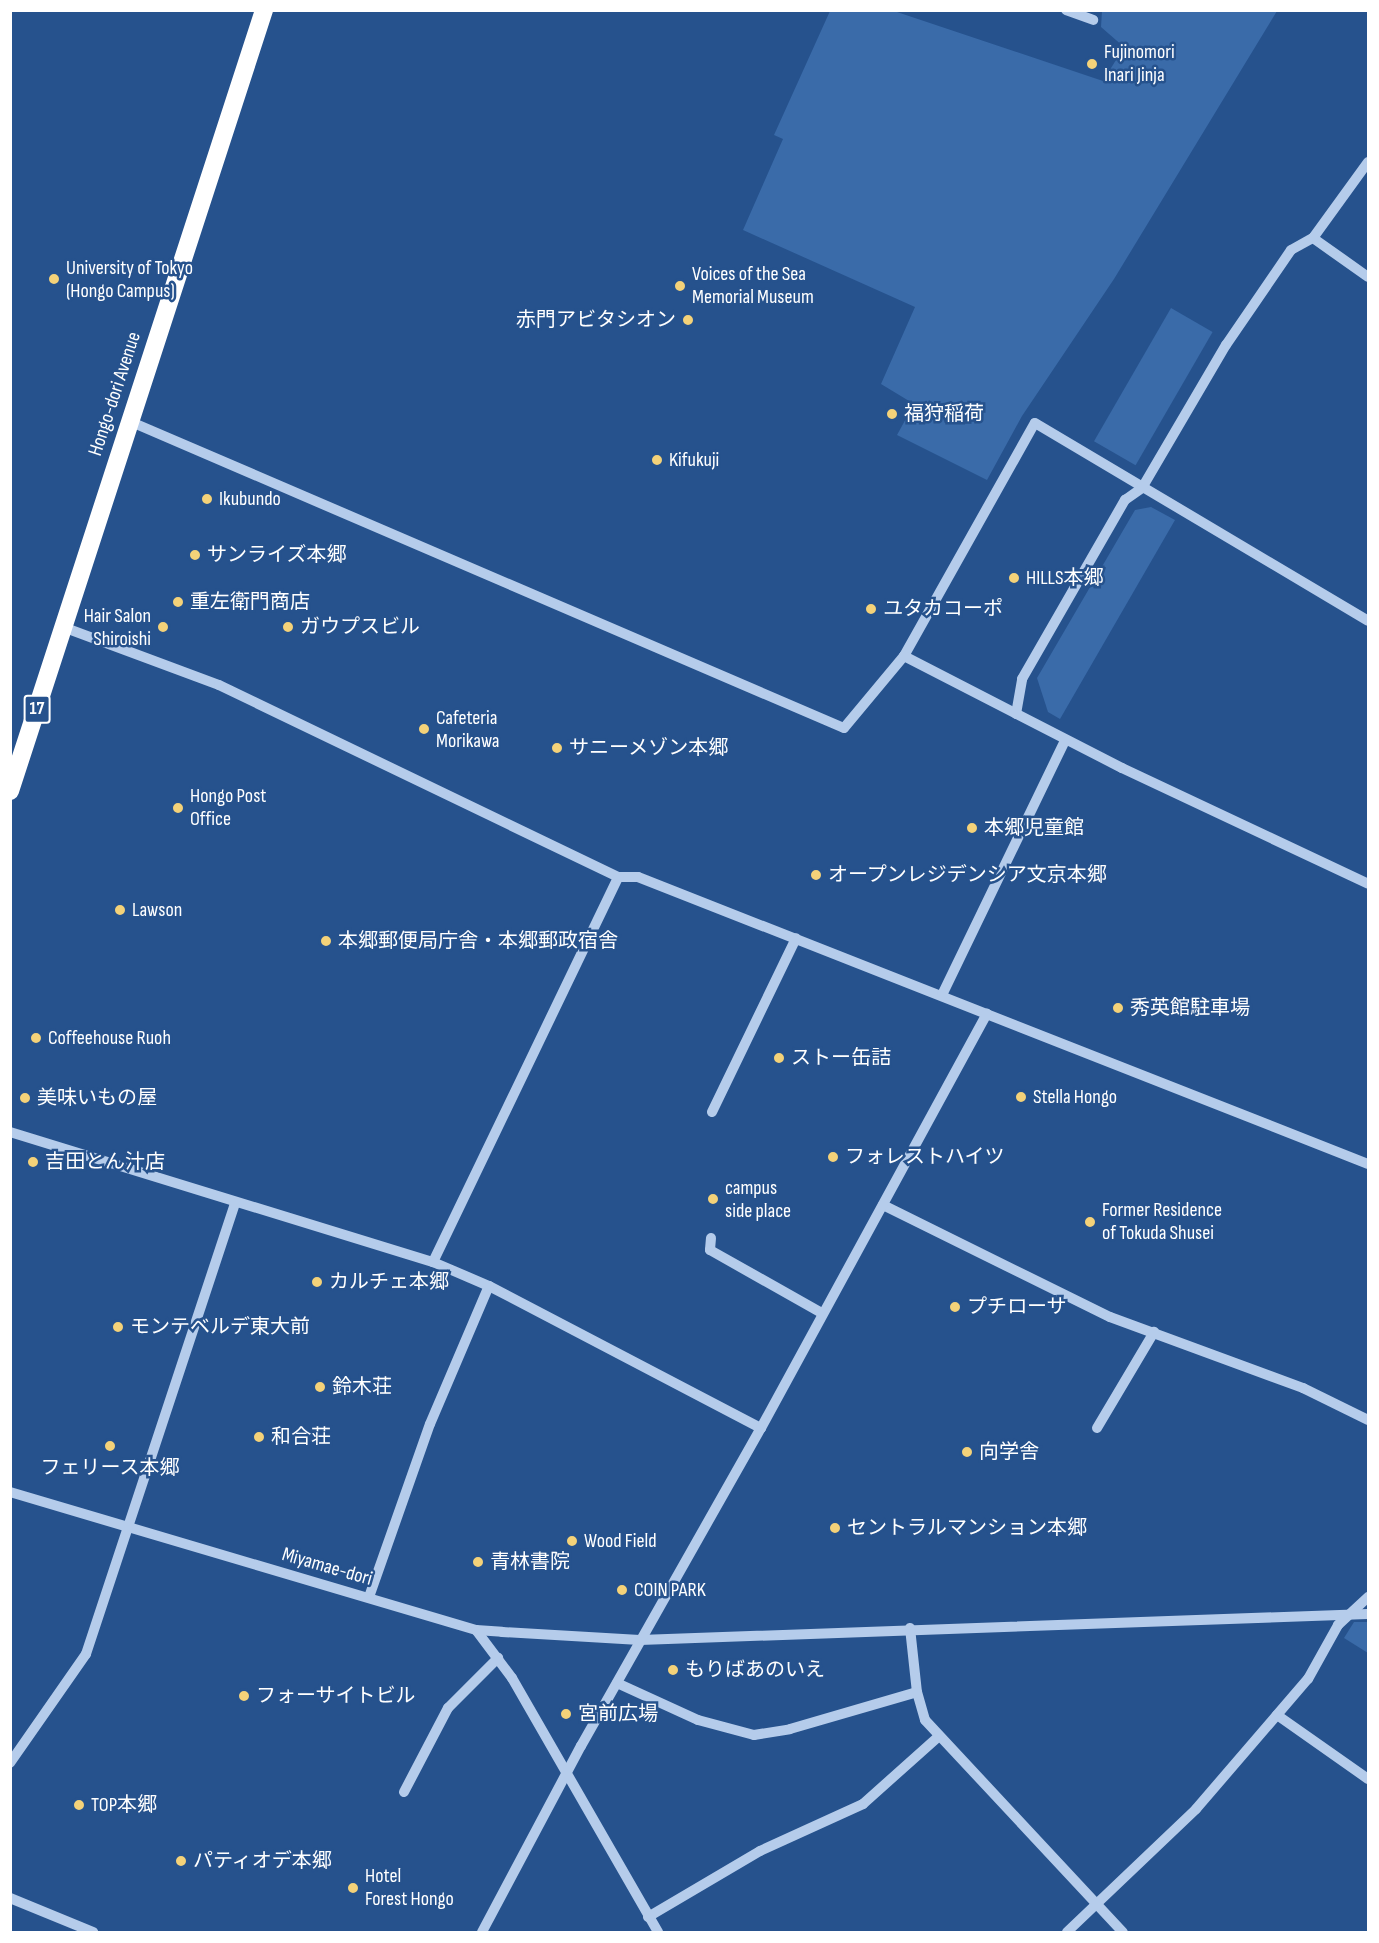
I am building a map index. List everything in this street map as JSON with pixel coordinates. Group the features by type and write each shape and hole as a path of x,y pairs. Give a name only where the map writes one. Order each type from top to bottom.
{"highway":[{"name":"Hongo-dori Avenue","path":"10,791 264,10"}],"street":[{"path":"1066,10 1093,20"},
{"path":"1016,714 1022,679 1125,500 1143,488 1226,345 1291,249 1313,238 1368,162"},
{"path":"1313,238 1368,277"},
{"path":"129,421 844,728 904,656 1035,423 1368,621"},
{"path":"63,627 219,685 618,877 638,877 1368,1164"},
{"path":"904,656 1065,740 1368,884"},
{"path":"942,995 1065,740"},
{"path":"433,1262 618,877"},
{"path":"712,1112 796,938"},
{"path":"482,1932 640,1640 761,1428 987,1014"},
{"path":"10,1132 433,1262 489,1286 761,1428"},
{"path":"10,1763 86,1654 125,1526 235,1203"},
{"path":"883,1205 1110,1317 1303,1388 1368,1420"},
{"path":"711,1238 710,1250 822,1313"},
{"path":"369,1597 430,1424 489,1286"},
{"path":"1096,1428 1154,1332"},
{"name":"Miyamae-dori","path":"10,1492 476,1630 640,1640 910,1628 1368,1614"},
{"path":"1067,1932 1196,1809 1308,1679 1347,1615 1368,1597"},
{"path":"910,1628 917,1692 925,1720 938,1737 1123,1932"},
{"path":"476,1630 498,1658 568,1773 658,1932"},
{"path":"404,1792 448,1708 498,1658"},
{"path":"617,1683 698,1720 754,1735 790,1729 917,1692"},
{"path":"1277,1715 1368,1779"},
{"path":"648,1917 760,1851 863,1804 938,1737"},
{"path":"10,1899 93,1932"}],"shaded area":[{"path":"830,11 894,11 1103,81 1124,47 1101,27 1102,11 1277,11 1114,279 1022,416 987,480 897,435 914,404 881,384 915,307 743,230 783,139 774,135"},
{"path":"1171,308 1213,332 1136,465 1094,441"},
{"path":"1151,507 1175,520 1060,719 1048,712 1037,678 1135,510"},
{"path":"1354,1622 1368,1622 1368,1653 1344,1638"}],"place":[{"name":"Fujinomori Inari Jinja","path":"1092,64"},
{"name":"University of Tokyo (Hongo Campus)","path":"54,279"},
{"name":"Voices of the Sea Memorial Museum","path":"680,286"},
{"name":"赤門アビタシオン","path":"688,320"},
{"name":"福狩稲荷","path":"892,414"},
{"name":"Kifukuji","path":"657,460"},
{"name":"Ikubundo","path":"207,499"},
{"name":"サンライズ本郷","path":"195,555"},
{"name":"HILLS本郷","path":"1014,578"},
{"name":"重左衛門商店","path":"178,602"},
{"name":"ユタカコーポ","path":"871,609"},
{"name":"Hair Salon Shiroishi","path":"163,627"},
{"name":"ガウプスビル","path":"288,627"},
{"name":"Cafeteria Morikawa","path":"424,729"},
{"name":"サニーメゾン本郷","path":"557,748"},
{"name":"Hongo Post Office","path":"178,808"},
{"name":"本郷児童館","path":"972,828"},
{"name":"オープンレジデンシア文京本郷","path":"816,875"},
{"name":"Lawson","path":"120,910"},
{"name":"本郷郵便局庁舎・本郷郵政宿舎","path":"326,941"},
{"name":"秀英館駐車場","path":"1118,1008"},
{"name":"Coffeehouse Ruoh","path":"36,1038"},
{"name":"ストー缶詰","path":"779,1058"},
{"name":"Stella Hongo","path":"1021,1097"},
{"name":"美味いもの屋","path":"25,1098"},
{"name":"フォレストハイツ","path":"833,1157"},
{"name":"吉田とん汁店","path":"33,1162"},
{"name":"campus side place","path":"713,1199"},
{"name":"Former Residence of Tokuda Shusei","path":"1090,1222"},
{"name":"カルチェ本郷","path":"317,1282"},
{"name":"プチローサ","path":"955,1307"},
{"name":"モンテベルデ東大前","path":"118,1327"},
{"name":"鈴木荘","path":"320,1387"},
{"name":"和合荘","path":"259,1437"},
{"name":"フェリース本郷","path":"110,1446"},
{"name":"向学舎","path":"967,1452"},
{"name":"セントラルマンション本郷","path":"835,1528"},
{"name":"Wood Field","path":"572,1541"},
{"name":"青林書院","path":"478,1562"},
{"name":"COIN PARK","path":"622,1590"},
{"name":"もりばあのいえ","path":"673,1670"},
{"name":"フォーサイトビル","path":"244,1696"},
{"name":"宮前広場","path":"566,1714"},
{"name":"TOP本郷","path":"79,1805"},
{"name":"パティオデ本郷","path":"181,1861"},
{"name":"Hotel Forest Hongo","path":"353,1888"}]}
